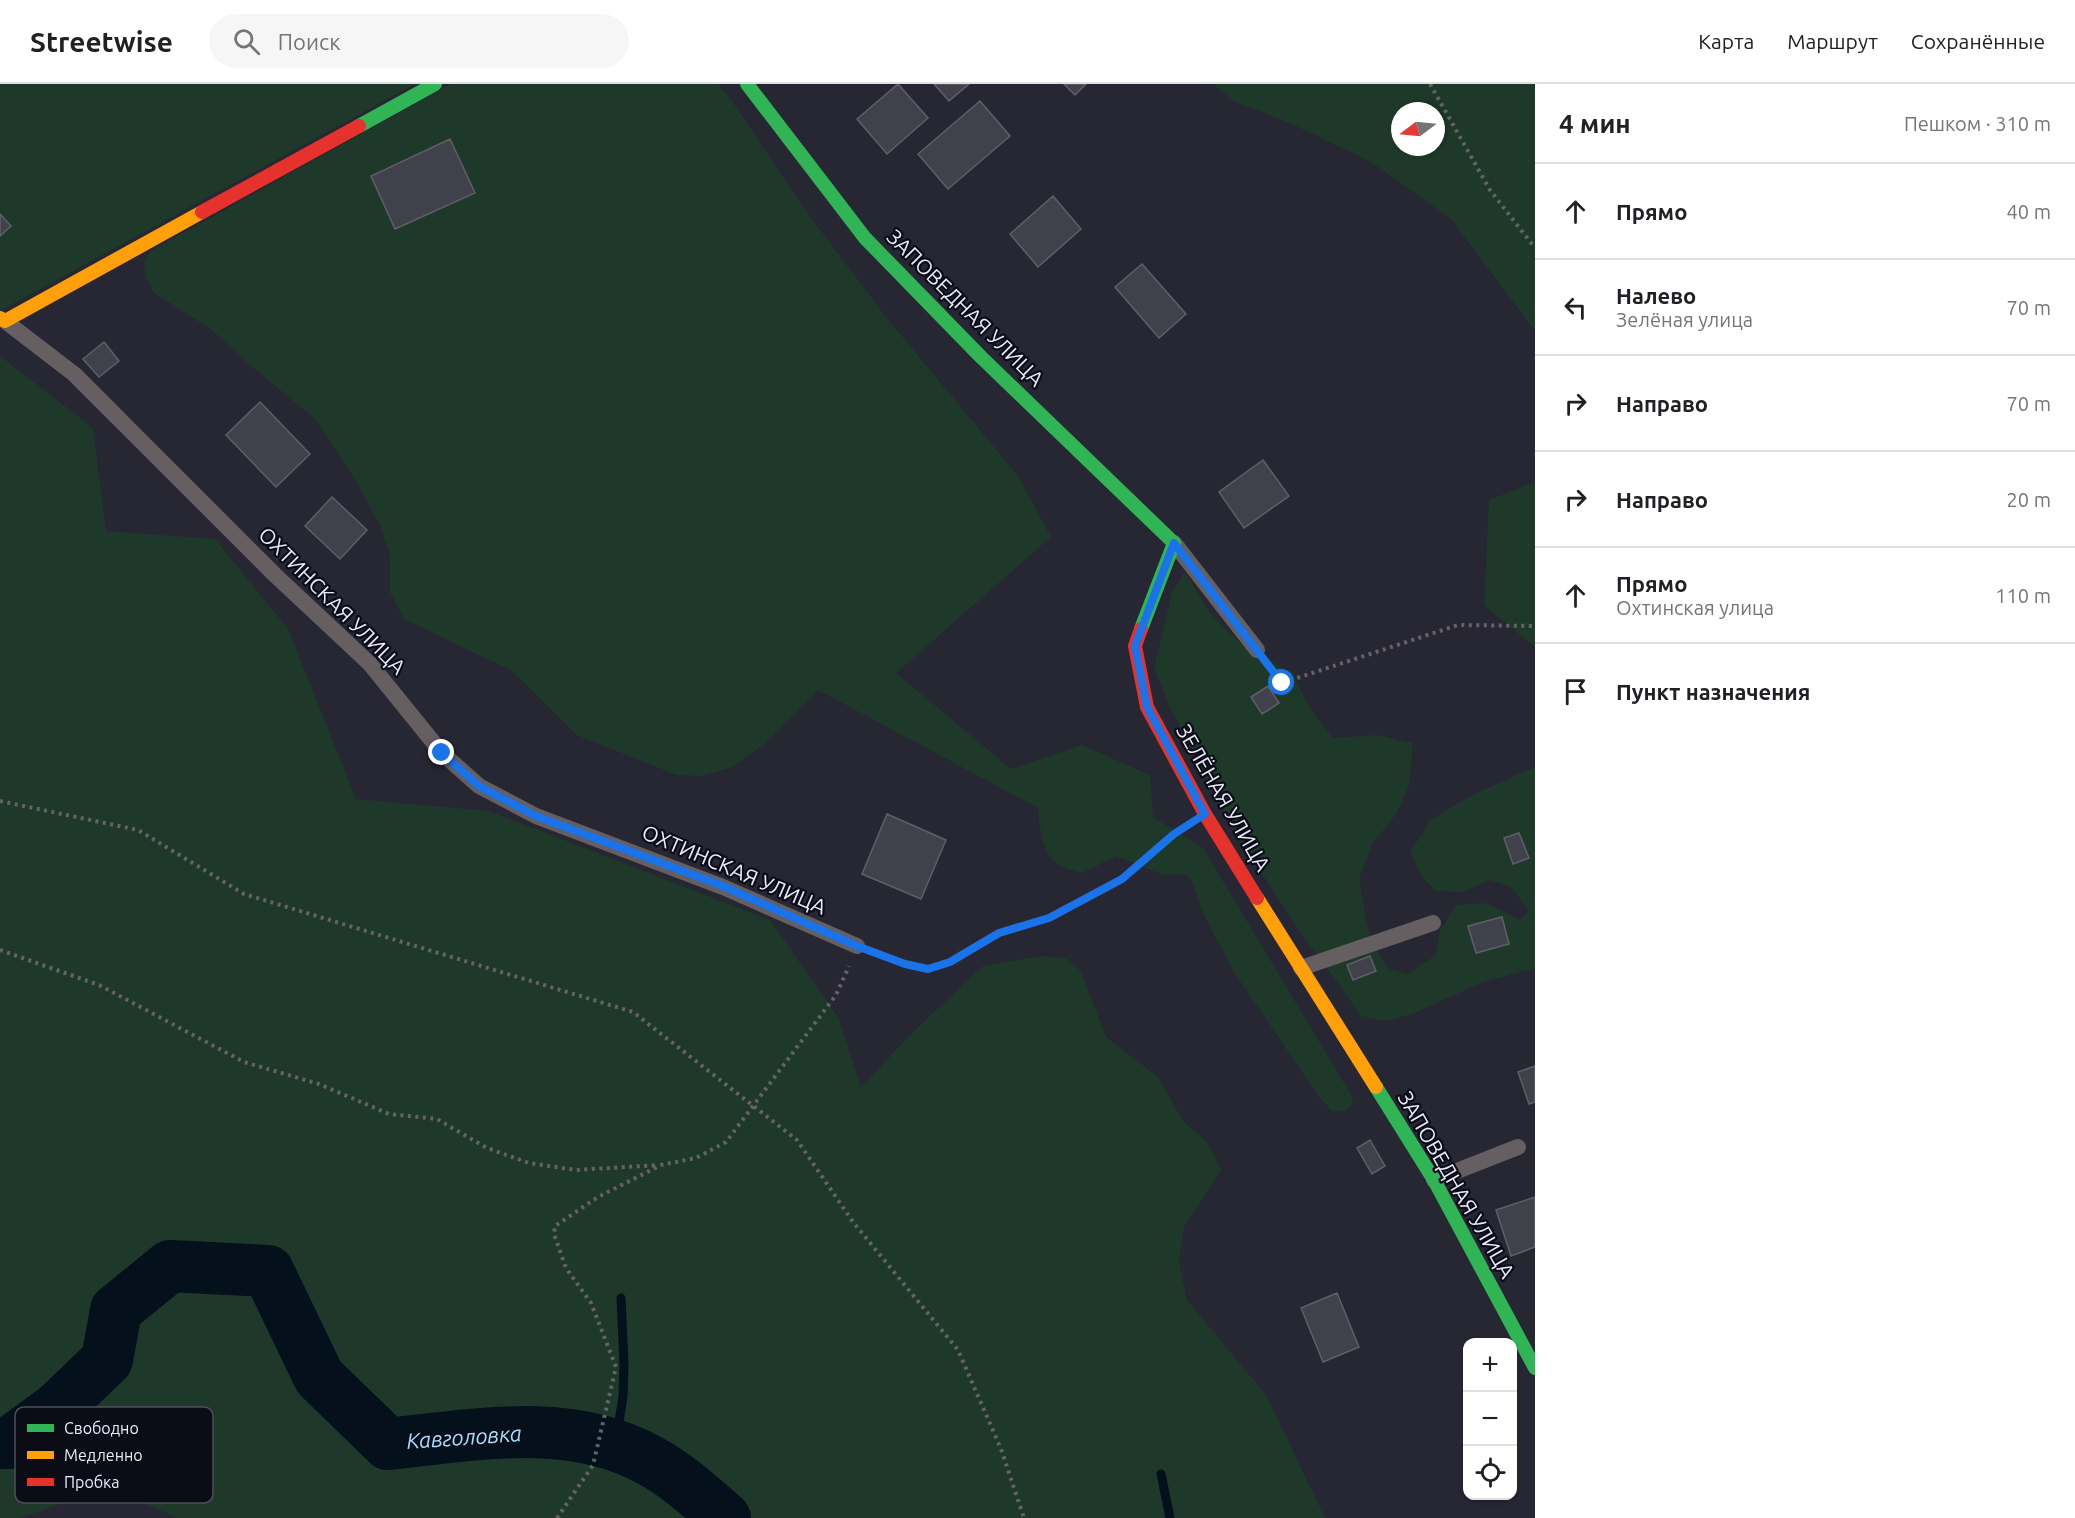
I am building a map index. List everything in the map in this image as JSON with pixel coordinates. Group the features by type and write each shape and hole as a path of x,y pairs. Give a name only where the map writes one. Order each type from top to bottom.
{"street":[{"path":"2,319 435,84"},
{"name":"ЗАПОВЕДНАЯ УЛИЦА","path":"747,84 866,238 981,357 1174,543"},
{"name":"ЗЕЛЁНАЯ УЛИЦА","path":"1174,543 1135,646 1147,707 1205,814 1356,1056"},
{"name":"ЗАПОВЕДНАЯ УЛИЦА","path":"1356,1056 1434,1180 1535,1368"}],"lane":[{"name":"ОХТИНСКАЯ УЛИЦА","path":"2,319 74,374 274,574 370,664 442,753 479,786 536,816 723,886 857,946"},
{"path":"1174,543 1257,650"},
{"path":"1301,968 1433,923"},
{"path":"1434,1180 1518,1147"}],"path":[{"path":"1430,84 1490,190 1535,248"},
{"path":"1257,650 1282,683 1458,625 1535,626"},
{"path":"0,801 138,830 244,894 633,1012 797,1140 853,1222 958,1350 1001,1449 1024,1518"},
{"path":"0,950 99,985 244,1062 319,1084 388,1114 437,1119 487,1148 529,1163 576,1170 661,1165 696,1158 726,1142 836,995 857,946 905,964 928,969 950,962 999,933 1049,918 1122,879 1174,834 1205,814"},
{"path":"556,1518 593,1465 616,1367 591,1304 566,1268 554,1234 555,1226 598,1197 661,1165"}],"green space":[{"path":"0,84 415,84 0,311"},
{"path":"451,84 718,84 730,98 806,211 886,317 1018,476 1051,537 896,673 1011,769 1082,745 1150,775 1153,817 1203,848 1353,1098 1349,1109 1332,1111 1319,1097 1232,969 1203,913 1192,882 1185,874 1164,875 1116,856 1082,873 1062,866 1049,855 1041,831 1038,808 818,690 763,745 730,768 701,776 677,775 577,735 512,671 404,619 390,592 390,556 380,525 350,471 315,419 212,330 154,293 146,278 144,264 149,252"},
{"path":"1214,84 1535,84 1535,331 1451,219 1371,162 1290,123 1231,100"},
{"path":"0,356 93,428 106,531 215,539 288,629 356,799 489,811 770,920 838,1017 861,1087 912,1033 983,966 1040,956 1065,958 1081,971 1106,1037 1158,1077 1183,1121 1207,1142 1221,1170 1184,1227 1179,1263 1187,1300 1266,1395 1325,1518 178,1518 144,1503 213,1503 213,1407 15,1407 15,1503 63,1503 20,1518 0,1518"},
{"path":"1535,482 1535,646 1484,605 1489,500"},
{"path":"1185,572 1211,614 1246,649 1294,673 1310,707 1333,738 1377,735 1413,743 1409,786 1397,813 1371,846 1359,879 1371,940 1387,968 1408,974 1436,955 1440,930 1456,905 1486,903 1520,920 1529,911 1511,887 1490,880 1462,892 1435,891 1421,875 1410,851 1429,821 1472,795 1535,767 1535,968 1480,983 1415,1013 1386,1021 1361,1016 1299,931 1232,827 1168,703 1154,668 1172,593"}],"building":[{"path":"898,84 928,118 887,154 857,119"},
{"path":"934,84 969,84 949,101"},
{"path":"1064,84 1086,84 1075,95"},
{"path":"980,101 1010,136 948,189 918,154"},
{"path":"450,139 475,193 395,229 371,176"},
{"path":"1053,196 1081,229 1038,267 1010,234"},
{"path":"0,214 11,226 0,236"},
{"path":"1142,264 1186,314 1159,338 1115,287"},
{"path":"104,342 119,361 99,377 83,359"},
{"path":"260,402 310,454 276,487 226,435"},
{"path":"1263,460 1289,496 1244,528 1219,492"},
{"path":"332,497 367,530 340,559 305,526"},
{"path":"1268,686 1279,703 1262,714 1251,697"},
{"path":"887,814 946,840 921,899 862,874"},
{"path":"1519,833 1529,858 1513,864 1504,838"},
{"path":"1502,917 1509,944 1476,953 1468,926"},
{"path":"1370,956 1376,971 1353,980 1347,965"},
{"path":"1535,1066 1535,1102 1529,1104 1518,1072"},
{"path":"1370,1140 1385,1166 1372,1174 1357,1148"},
{"path":"1535,1197 1535,1247 1511,1256 1496,1210"},
{"path":"1337,1293 1359,1347 1323,1362 1301,1308"}],"waterway":[{"name":"Кавголовка","path":"58,1407 107,1360 116,1310 170,1266 268,1271 319,1377 388,1444 520,1432 553,1433 586,1438 618,1446 649,1460 689,1487 725,1518"},
{"path":"615,1446 623,1397 621,1298"},
{"name":"Кавголовка","path":"0,1443 9,1443 15,1439"},
{"path":"1161,1474 1170,1518"}],"traffic: fast":[{"path":"359,126 435,84"},
{"path":"747,84 865,238 981,357 1174,543 1141,629"},
{"path":"1376,1087 1434,1180 1535,1368"}],"traffic: slow":[{"path":"0,318 5,321 202,212"},
{"path":"1257,898 1376,1087"}],"traffic: jam":[{"path":"202,212 359,126"},
{"path":"1141,629 1135,646 1147,707 1205,814 1257,898"}],"route":[{"path":"442,753 479,786 536,816 723,886 857,946 905,964 928,969 950,962 999,933 1049,918 1122,879 1174,834 1205,814 1147,707 1135,646 1174,543 1282,683"}]}
